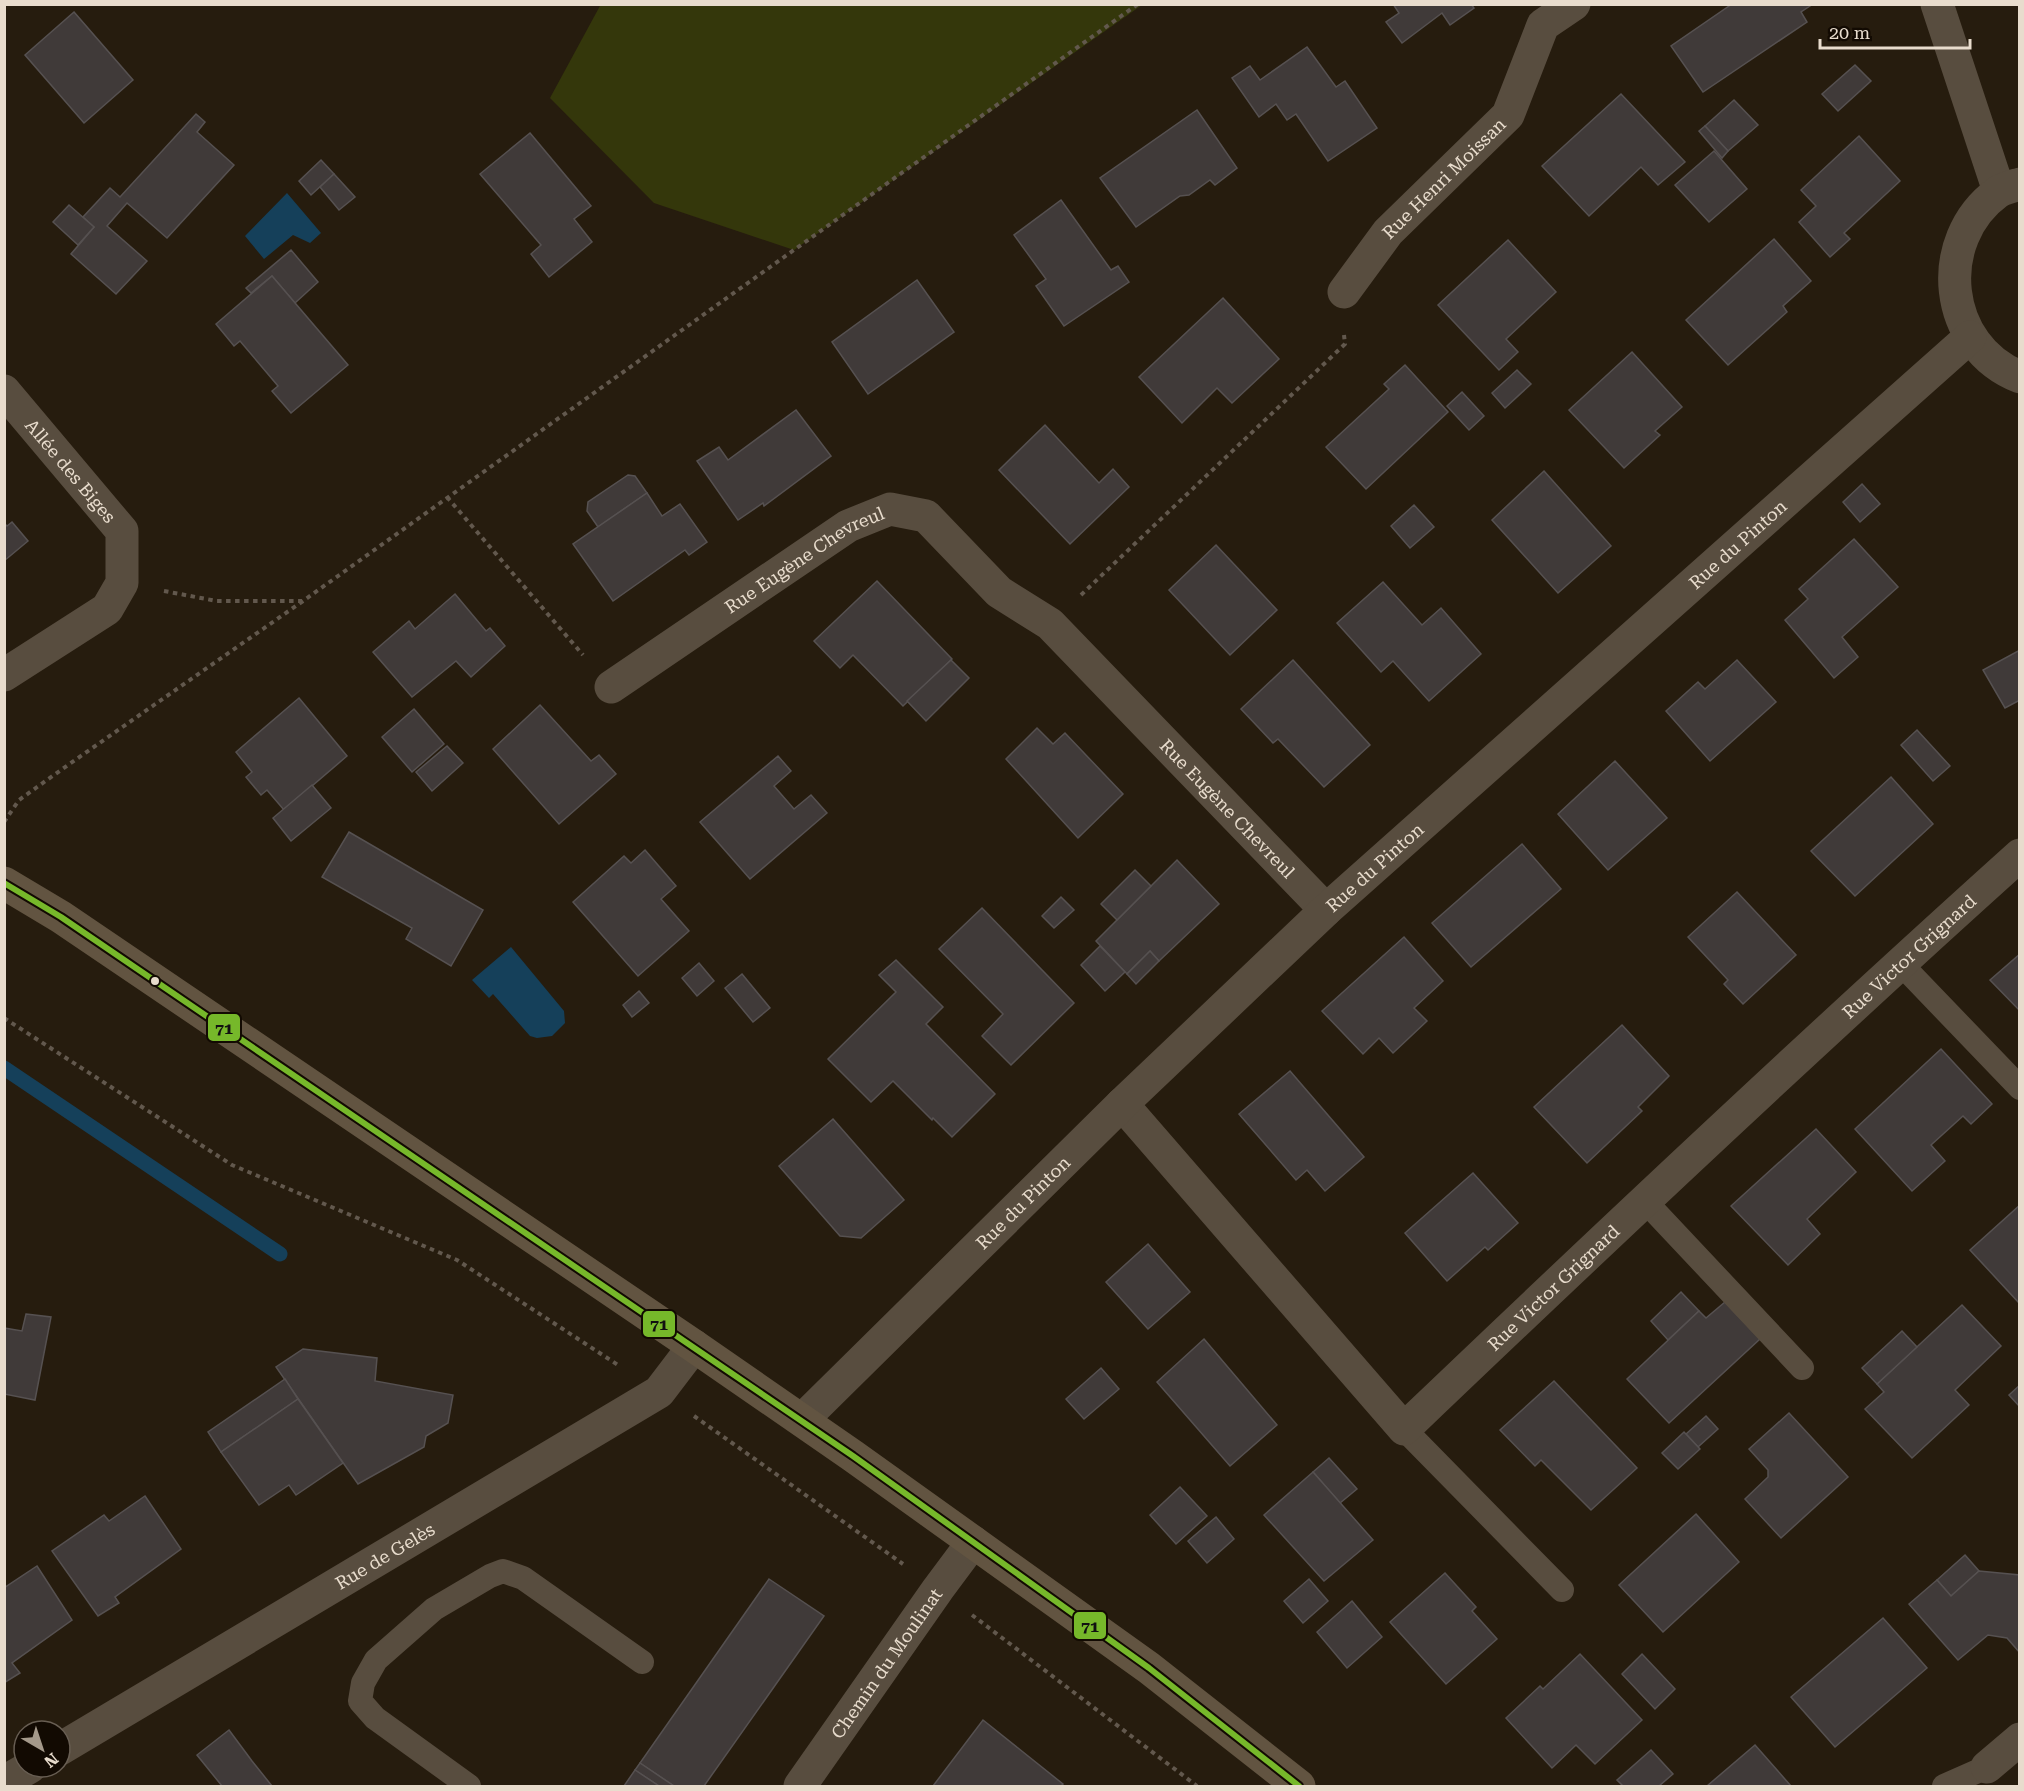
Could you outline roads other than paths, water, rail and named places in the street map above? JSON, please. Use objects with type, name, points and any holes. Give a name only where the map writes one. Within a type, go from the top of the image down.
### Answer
[{"type":"main road","points":[[4,883],[61,917],[802,1420],[1149,1668],[1299,1786]]},
{"type":"street","name":"Rue Henri Moissan","points":[[1344,292],[1388,232],[1508,115],[1543,26],[1574,4]]},
{"type":"street","points":[[1937,4],[2009,188],[1980,209],[1962,238],[1954,271],[1956,306],[1970,337],[1987,357],[2019,377]]},
{"type":"street","name":"Rue du Pinton","points":[[802,1420],[1122,1104],[1326,910],[1970,337]]},
{"type":"street","name":"Allée des Biges","points":[[4,391],[122,531],[122,583],[107,609],[4,675]]},
{"type":"street","name":"Rue Eugène Chevreul","points":[[611,687],[849,526],[890,509],[926,516],[999,592],[1050,624],[1326,910]]},
{"type":"street","name":"Rue Victor Grignard","points":[[1404,1429],[1644,1200],[2019,855]]},
{"type":"street","points":[[1122,1104],[1404,1429]]},
{"type":"street","name":"Rue de Gelès","points":[[72,1742],[659,1392],[694,1346]]},
{"type":"street","name":"Chemin du Moulinat","points":[[800,1786],[973,1542]]},
{"type":"street","points":[[1987,1767],[2019,1739]]},
{"type":"lane","points":[[1900,963],[2019,1088]]},
{"type":"lane","points":[[1644,1200],[1802,1368]]},
{"type":"lane","points":[[1404,1429],[1562,1590]]},
{"type":"lane","points":[[470,1786],[375,1718],[360,1701],[363,1683],[376,1660],[434,1609],[490,1576],[503,1571],[523,1578],[642,1662]]},
{"type":"lane","points":[[1944,1786],[1987,1767]]},
{"type":"water","points":[[287,193],[321,233],[310,243],[293,235],[264,259],[245,236]]},
{"type":"water","points":[[511,947],[564,1011],[565,1023],[552,1036],[537,1038],[530,1036],[493,994],[489,998],[472,980]]},
{"type":"waterway","points":[[4,1068],[280,1254]]}]
